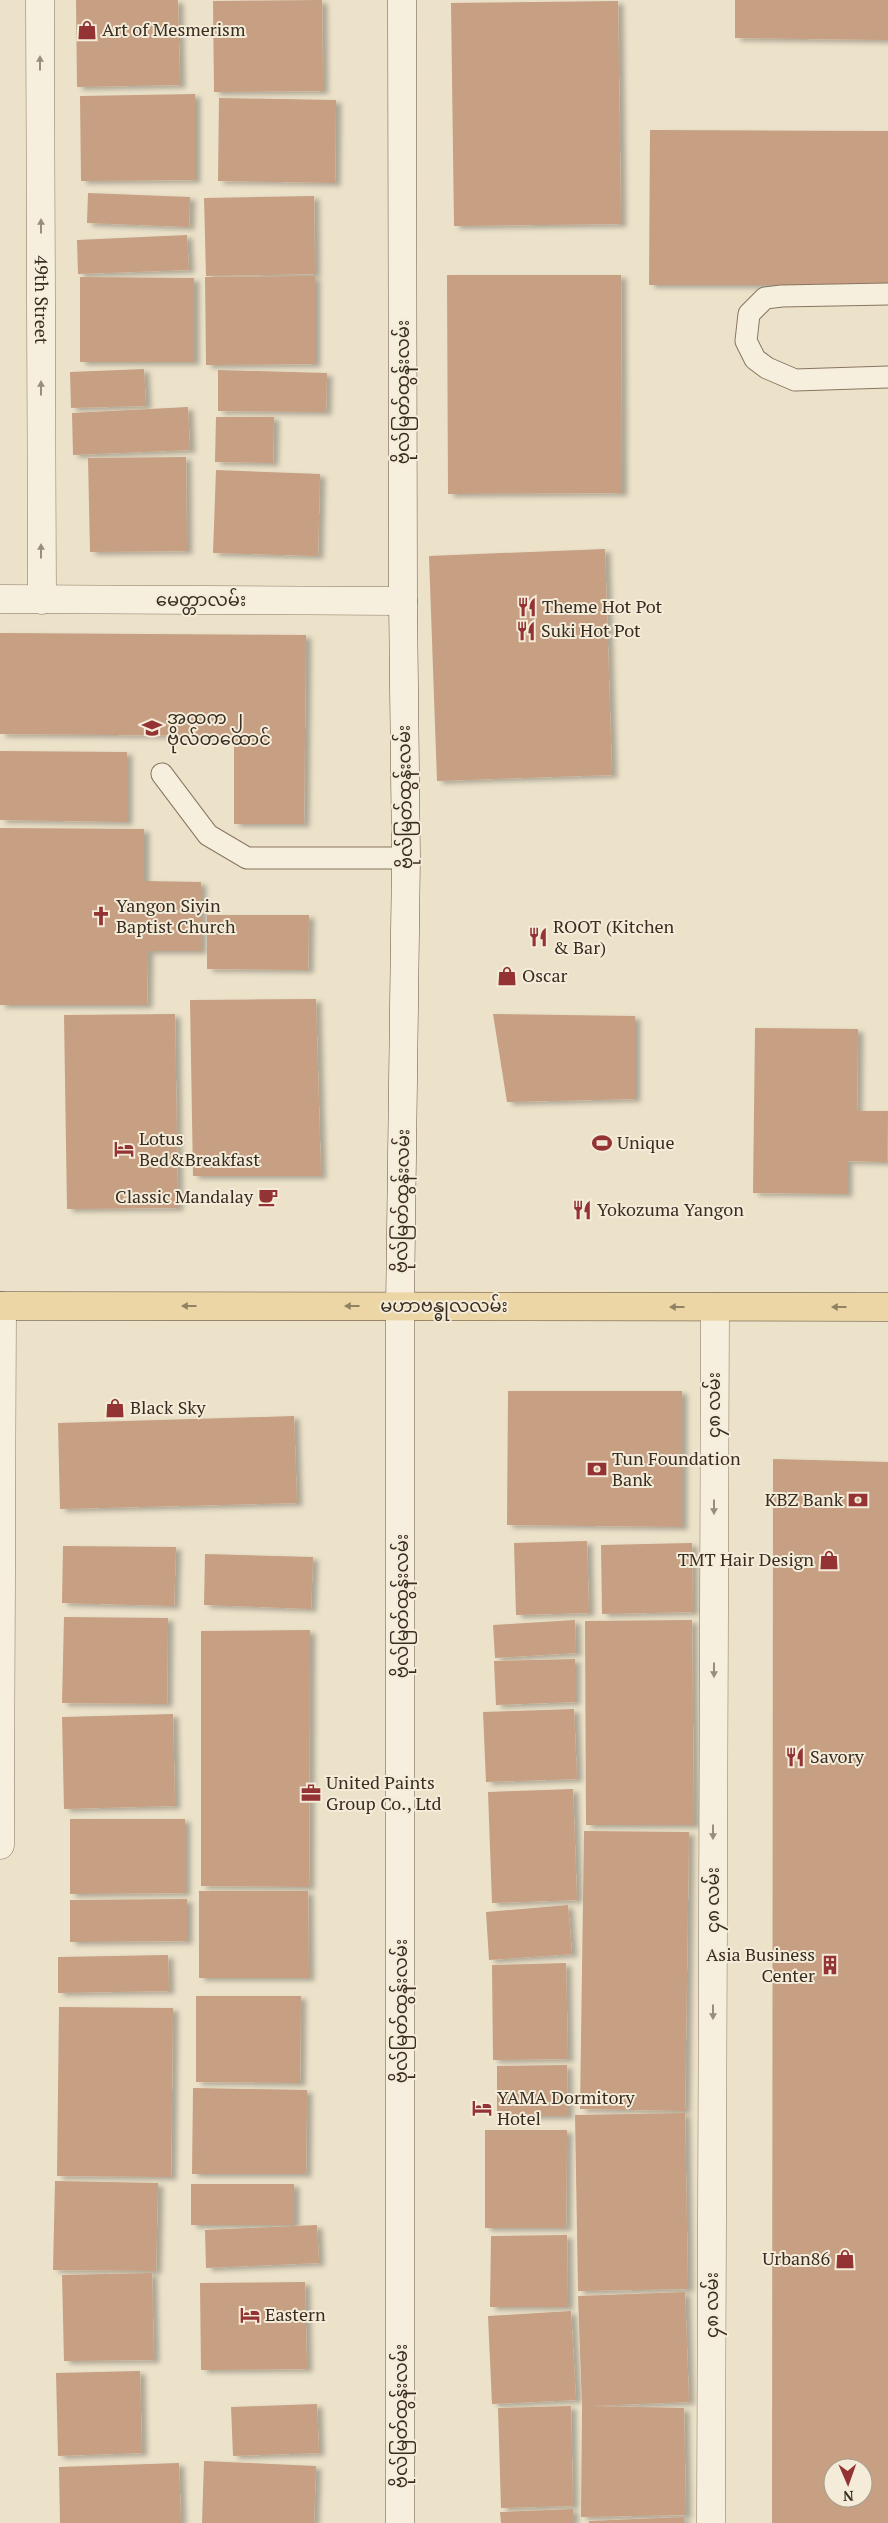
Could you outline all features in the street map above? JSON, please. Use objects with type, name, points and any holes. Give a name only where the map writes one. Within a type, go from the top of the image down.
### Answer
[{"type":"main road","name":"မဟာဗန္ဓုလလမ်း","points":[[1,1306],[888,1308]]},
{"type":"street","name":"49th Street","points":[[40,0],[42,600]]},
{"type":"street","name":"ဗိုလ်မြတ်ထွန်းလမ်း","points":[[400,2523],[400,1306],[406,858],[403,601],[402,0]]},
{"type":"street","name":"မေတ္တာလမ်း","points":[[0,599],[403,601]]},
{"type":"street","points":[[0,1845],[1,1306]]},
{"type":"street","name":"၄၈ လမ်း","points":[[711,2523],[715,1307]]},
{"type":"lane","points":[[888,294],[765,298],[749,314],[746,341],[754,358],[767,368],[795,380],[888,377]]},
{"type":"lane","points":[[162,774],[208,835],[247,858],[406,858]]},
{"type":"building","points":[[76,0],[178,0],[180,85],[77,87]]},
{"type":"building","points":[[322,0],[323,91],[214,92],[213,1]]},
{"type":"building","points":[[735,0],[888,0],[888,40],[735,38]]},
{"type":"building","points":[[618,1],[621,224],[454,226],[451,3]]},
{"type":"building","points":[[195,94],[195,180],[81,181],[80,96]]},
{"type":"building","points":[[219,98],[336,100],[335,183],[218,181]]},
{"type":"building","points":[[650,130],[888,131],[888,285],[649,285]]},
{"type":"building","points":[[88,193],[190,197],[189,227],[87,223]]},
{"type":"building","points":[[314,196],[315,274],[206,276],[204,198]]},
{"type":"building","points":[[187,235],[189,270],[78,274],[77,240]]},
{"type":"building","points":[[447,275],[621,275],[622,493],[448,494]]},
{"type":"building","points":[[315,276],[315,364],[206,365],[205,277]]},
{"type":"building","points":[[80,277],[194,278],[194,362],[80,362]]},
{"type":"building","points":[[144,369],[146,406],[71,408],[70,372]]},
{"type":"building","points":[[218,370],[327,373],[326,412],[218,411]]},
{"type":"building","points":[[188,407],[190,450],[73,455],[72,413]]},
{"type":"building","points":[[216,417],[274,417],[273,463],[215,462]]},
{"type":"building","points":[[186,457],[187,551],[90,552],[88,458]]},
{"type":"building","points":[[216,470],[320,474],[318,556],[213,553]]},
{"type":"building","points":[[605,549],[612,775],[437,781],[429,556]]},
{"type":"building","name":"အထက ၂ ဗိုလ်တထောင်","points":[[0,633],[306,635],[304,824],[234,824],[234,736],[0,734]]},
{"type":"building","points":[[0,751],[127,752],[127,822],[0,820]]},
{"type":"building","name":"Yangon Siyin Baptist Church","points":[[0,828],[144,829],[144,881],[201,882],[201,951],[148,951],[147,1005],[0,1005]]},
{"type":"building","points":[[207,915],[309,915],[308,970],[207,969]]},
{"type":"building","points":[[316,999],[321,1176],[193,1176],[190,1000]]},
{"type":"building","points":[[175,1014],[178,1208],[67,1209],[64,1015]]},
{"type":"building","points":[[493,1014],[635,1016],[635,1099],[507,1102]]},
{"type":"building","points":[[755,1028],[858,1029],[857,1111],[888,1111],[887,1162],[847,1161],[847,1194],[753,1193]]},
{"type":"building","points":[[508,1391],[682,1391],[682,1527],[507,1525]]},
{"type":"building","points":[[294,1416],[297,1503],[60,1509],[58,1423]]},
{"type":"building","name":"Asia Business Center","points":[[773,1459],[888,1462],[888,2523],[772,2523]]},
{"type":"building","points":[[587,1541],[589,1613],[516,1615],[514,1543]]},
{"type":"building","points":[[692,1543],[693,1612],[602,1614],[601,1545]]},
{"type":"building","points":[[63,1546],[176,1547],[174,1606],[62,1603]]},
{"type":"building","points":[[205,1554],[313,1557],[311,1609],[204,1605]]},
{"type":"building","points":[[64,1617],[168,1618],[167,1704],[62,1703]]},
{"type":"building","points":[[575,1620],[576,1653],[495,1658],[493,1625]]},
{"type":"building","points":[[692,1620],[694,1825],[586,1825],[585,1621]]},
{"type":"building","points":[[310,1630],[309,1887],[201,1886],[201,1631]]},
{"type":"building","points":[[575,1659],[575,1702],[496,1705],[494,1661]]},
{"type":"building","points":[[574,1709],[577,1779],[486,1782],[483,1712]]},
{"type":"building","points":[[173,1714],[175,1806],[64,1809],[62,1717]]},
{"type":"building","points":[[573,1789],[577,1900],[492,1903],[488,1792]]},
{"type":"building","points":[[70,1819],[185,1819],[185,1893],[70,1894]]},
{"type":"building","points":[[584,1831],[689,1832],[685,2111],[580,2109]]},
{"type":"building","points":[[199,1891],[308,1891],[309,1978],[199,1978]]},
{"type":"building","points":[[187,1899],[187,1941],[70,1942],[70,1900]]},
{"type":"building","points":[[568,1905],[572,1954],[489,1960],[486,1912]]},
{"type":"building","points":[[168,1955],[169,1991],[58,1993],[58,1957]]},
{"type":"building","points":[[566,1963],[568,2059],[493,2060],[492,1965]]},
{"type":"building","points":[[196,1996],[301,1996],[300,2083],[196,2082]]},
{"type":"building","points":[[59,2007],[173,2008],[171,2177],[57,2176]]},
{"type":"building","points":[[567,2065],[568,2116],[497,2116],[497,2066]]},
{"type":"building","points":[[193,2088],[307,2090],[306,2174],[192,2174]]},
{"type":"building","points":[[685,2113],[688,2289],[578,2291],[575,2115]]},
{"type":"building","points":[[485,2130],[567,2130],[566,2228],[485,2228]]},
{"type":"building","points":[[55,2181],[158,2183],[156,2271],[53,2270]]},
{"type":"building","points":[[191,2184],[294,2184],[294,2225],[191,2225]]},
{"type":"building","points":[[317,2225],[319,2263],[206,2268],[205,2230]]},
{"type":"building","points":[[567,2235],[568,2307],[490,2307],[491,2236]]},
{"type":"building","points":[[152,2273],[154,2360],[64,2361],[62,2275]]},
{"type":"building","points":[[305,2282],[307,2369],[201,2370],[200,2283]]},
{"type":"building","points":[[685,2292],[689,2402],[591,2406],[684,2408],[686,2515],[581,2517],[582,2406],[578,2296]]},
{"type":"building","points":[[571,2311],[576,2400],[492,2404],[488,2316]]},
{"type":"building","points":[[140,2371],[142,2453],[58,2456],[56,2373]]},
{"type":"building","points":[[317,2404],[319,2453],[233,2456],[231,2407]]},
{"type":"building","points":[[571,2406],[573,2506],[501,2508],[498,2408]]},
{"type":"building","points":[[204,2461],[316,2466],[314,2523],[202,2523]]},
{"type":"building","points":[[179,2463],[181,2523],[60,2523],[59,2467]]},
{"type":"building","points":[[573,2509],[573,2523],[501,2523],[500,2512]]},
{"type":"building","points":[[684,2517],[684,2523],[589,2523],[589,2521]]},
{"type":"place","name":"Art of Mesmerism","points":[[87,30]]},
{"type":"place","name":"Theme Hot Pot","points":[[527,607]]},
{"type":"place","name":"Suki Hot Pot","points":[[526,631]]},
{"type":"place","name":"အထက ၂ ဗိုလ်တထောင်","points":[[152,728]]},
{"type":"place","name":"Yangon Siyin Baptist Church","points":[[101,916]]},
{"type":"place","name":"ROOT (Kitchen & Bar)","points":[[538,937]]},
{"type":"place","name":"Oscar","points":[[507,976]]},
{"type":"place","name":"Unique","points":[[602,1143]]},
{"type":"place","name":"Lotus Bed&Breakfast","points":[[124,1149]]},
{"type":"place","name":"Classic Mandalay","points":[[268,1197]]},
{"type":"place","name":"Yokozuma Yangon","points":[[582,1210]]},
{"type":"place","name":"Black Sky","points":[[115,1408]]},
{"type":"place","name":"Tun Foundation Bank","points":[[597,1469]]},
{"type":"place","name":"KBZ Bank","points":[[858,1500]]},
{"type":"place","name":"TMT Hair Design","points":[[829,1560]]},
{"type":"place","name":"Savory","points":[[795,1757]]},
{"type":"place","name":"United Paints Group Co., Ltd","points":[[311,1793]]},
{"type":"place","name":"Asia Business Center","points":[[830,1965]]},
{"type":"place","name":"YAMA Dormitory Hotel","points":[[482,2108]]},
{"type":"place","name":"Urban86","points":[[845,2259]]},
{"type":"place","name":"Eastern","points":[[250,2315]]}]
